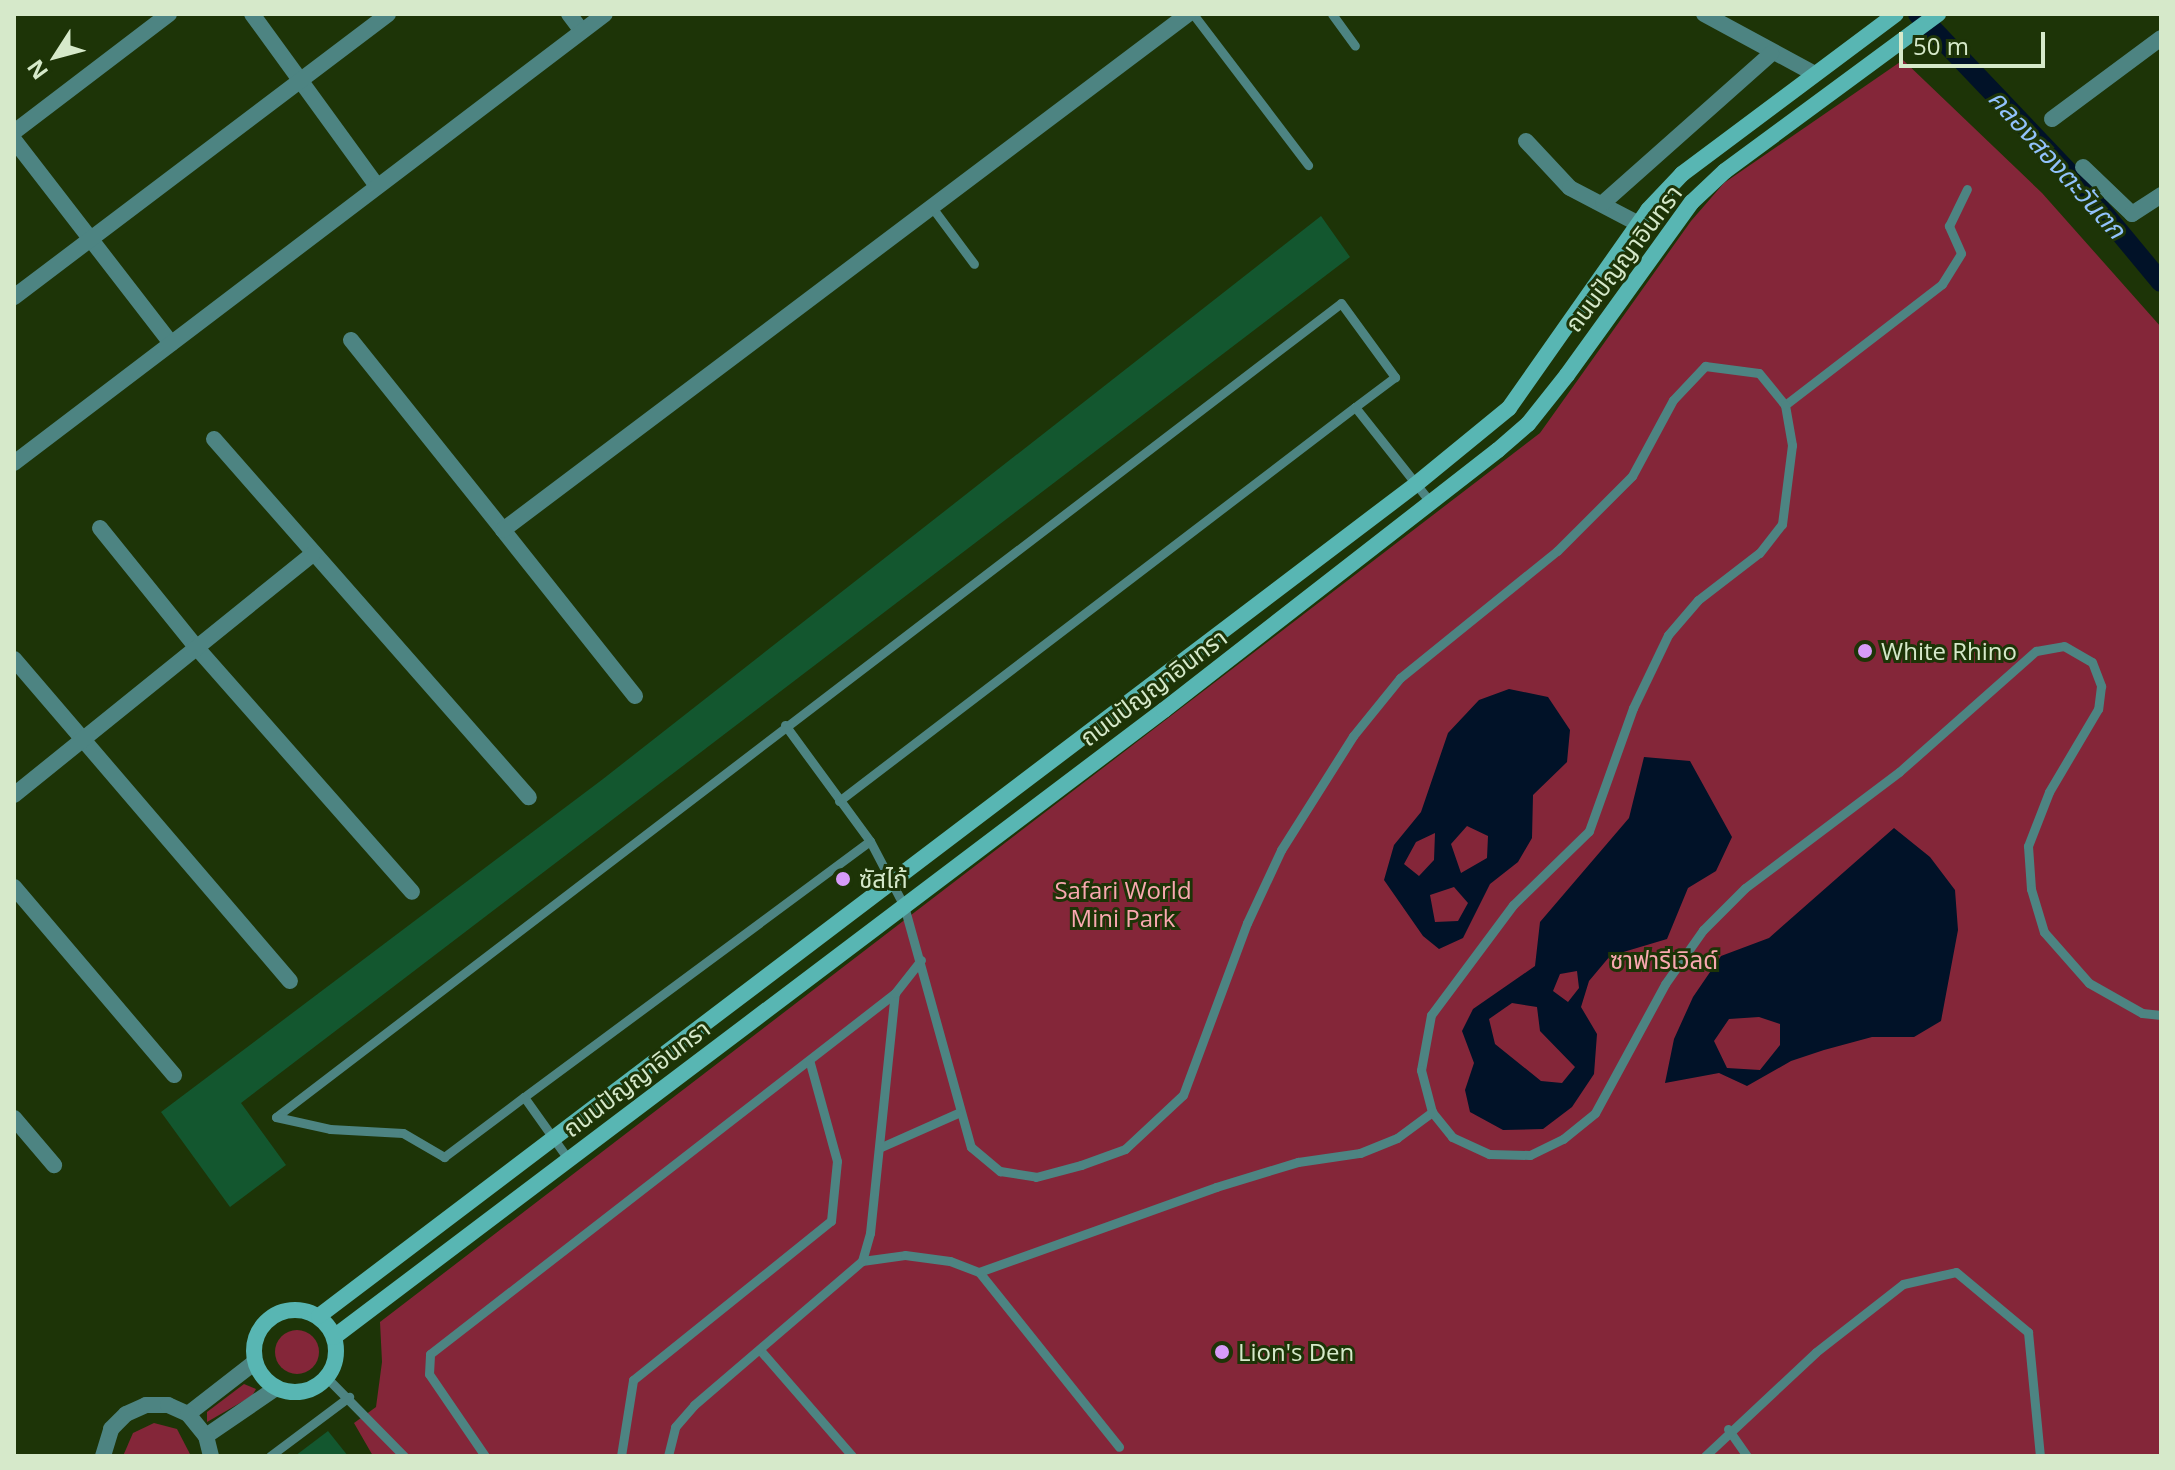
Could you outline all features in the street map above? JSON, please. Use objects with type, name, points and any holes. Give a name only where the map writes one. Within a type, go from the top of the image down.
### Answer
[{"type":"street","points":[[14,132],[169,14]]},
{"type":"street","points":[[252,14],[377,186]]},
{"type":"street","points":[[14,297],[388,14]]},
{"type":"street","points":[[569,14],[582,31]]},
{"type":"street","points":[[14,463],[605,14]]},
{"type":"street","points":[[503,530],[1191,14]]},
{"type":"street","points":[[1704,14],[1771,54],[1794,60],[1815,74]]},
{"type":"street","name":"ถนนปัญญาอินทรา","points":[[319,1316],[888,881],[1415,485],[1524,392],[1639,224],[1682,174],[1896,14]]},
{"type":"street","points":[[1905,14],[1917,30]]},
{"type":"street","name":"ถนนปัญญาอินทรา","points":[[334,1337],[904,906],[1431,503],[1528,424],[1692,202],[1725,171],[1938,14]]},
{"type":"street","points":[[2052,119],[2161,38]]},
{"type":"street","points":[[1603,203],[1771,54]]},
{"type":"street","points":[[14,140],[89,241],[171,343]]},
{"type":"street","points":[[1526,141],[1570,188],[1639,224]]},
{"type":"street","points":[[2083,167],[2132,214],[2161,195]]},
{"type":"street","points":[[351,340],[635,696]]},
{"type":"street","points":[[214,439],[529,797]]},
{"type":"street","points":[[100,528],[197,648],[412,892]]},
{"type":"street","points":[[14,795],[314,553]]},
{"type":"street","points":[[14,659],[290,981]]},
{"type":"street","points":[[14,887],[174,1075]]},
{"type":"street","points":[[14,1118],[54,1165]]},
{"type":"street","points":[[206,1436],[276,1388],[307,1392],[327,1378],[337,1354],[334,1337],[319,1316],[303,1310],[271,1317],[254,1345],[255,1362],[276,1388]]},
{"type":"street","points":[[188,1414],[255,1362]]},
{"type":"street","points":[[103,1456],[111,1429],[126,1414],[146,1405],[168,1405],[188,1414],[206,1436],[211,1456]]},
{"type":"lane","points":[[1191,14],[1308,165]]},
{"type":"lane","points":[[1332,14],[1355,46]]},
{"type":"lane","points":[[1785,405],[1949,276],[1961,253],[1949,226],[1967,189]]},
{"type":"lane","points":[[931,206],[974,264]]},
{"type":"lane","points":[[839,801],[1395,377],[1341,303],[276,1117],[330,1129],[403,1133],[444,1157],[870,841]]},
{"type":"lane","points":[[785,725],[870,841],[888,881],[904,906],[921,960],[958,1113],[971,1147],[1000,1171],[1036,1177],[1125,1149],[1159,1121],[1183,1095],[1247,923],[1281,850],[1353,736],[1400,678],[1557,551],[1632,476],[1673,400],[1705,366],[1759,373],[1785,405],[1792,445],[1782,524],[1759,553],[1698,600],[1668,635],[1633,708],[1589,831],[1513,905],[1431,1015],[1421,1070],[1432,1112],[1452,1137],[1489,1154],[1530,1155],[1563,1139],[1595,1113],[1665,984],[1703,930],[1735,898],[1899,772],[2036,651],[2064,646],[2092,662],[2101,686],[2098,709],[2049,792],[2028,846],[2031,889],[2044,932],[2089,983],[2142,1013],[2161,1015]]},
{"type":"lane","points":[[1355,407],[1431,503]]},
{"type":"lane","points":[[485,1456],[429,1374],[430,1354],[810,1063],[895,993],[921,960]]},
{"type":"lane","points":[[862,1261],[879,1148],[895,993]]},
{"type":"lane","points":[[621,1456],[633,1380],[831,1221],[837,1161],[810,1063]]},
{"type":"lane","points":[[524,1097],[568,1159]]},
{"type":"lane","points":[[979,1272],[1216,1187],[1298,1162],[1360,1153],[1397,1138],[1432,1112]]},
{"type":"lane","points":[[879,1148],[958,1113]]},
{"type":"lane","points":[[668,1456],[675,1427],[694,1405],[862,1261],[905,1255],[950,1261],[979,1272],[1119,1447]]},
{"type":"lane","points":[[1705,1456],[1728,1429],[1903,1284],[1956,1272],[2028,1332],[2040,1456]]},
{"type":"lane","points":[[760,1350],[852,1456]]},
{"type":"lane","points":[[327,1378],[404,1456]]},
{"type":"lane","points":[[270,1456],[349,1397]]},
{"type":"lane","points":[[1728,1429],[1747,1456]]},
{"type":"green space","name":"ซาฟารีเวิลด์","points":[[1903,60],[2042,193],[2161,327],[2161,1456],[373,1456],[354,1423],[376,1407],[382,1362],[380,1322],[1540,433],[1691,221],[1724,183]]},
{"type":"green space","points":[[297,1330],[313,1336],[319,1352],[313,1368],[297,1374],[281,1368],[275,1352],[281,1336]]},
{"type":"green space","points":[[244,1384],[256,1389],[252,1396],[207,1422],[207,1412]]},
{"type":"green space","points":[[154,1423],[177,1429],[191,1456],[123,1456],[133,1433]]},
{"type":"water","points":[[1509,689],[1548,697],[1570,730],[1567,762],[1533,795],[1532,838],[1518,862],[1490,884],[1463,938],[1439,949],[1423,936],[1384,880],[1394,845],[1421,812],[1448,733],[1479,700]],"holes":[[[1467,826],[1488,836],[1487,858],[1461,873],[1451,844]],[[1435,833],[1434,860],[1419,876],[1404,864],[1416,842]],[[1454,887],[1468,903],[1458,921],[1435,922],[1430,895]]]},
{"type":"water","points":[[1644,757],[1690,761],[1732,837],[1716,871],[1688,888],[1667,939],[1610,956],[1589,981],[1581,1007],[1597,1034],[1594,1074],[1572,1107],[1543,1129],[1503,1130],[1470,1112],[1465,1090],[1474,1063],[1462,1031],[1473,1009],[1535,966],[1540,922],[1629,818]],"holes":[[[1577,971],[1579,988],[1568,1002],[1553,991],[1560,974]],[[1512,1003],[1537,1007],[1540,1031],[1575,1067],[1562,1083],[1541,1081],[1495,1044],[1489,1019]]]},
{"type":"water","points":[[1894,828],[1930,857],[1955,890],[1958,930],[1941,1021],[1914,1037],[1872,1037],[1791,1061],[1747,1086],[1719,1073],[1665,1083],[1674,1039],[1693,997],[1721,956],[1769,938]],"holes":[[[1759,1017],[1780,1024],[1780,1045],[1760,1070],[1727,1068],[1714,1041],[1729,1019]]]},
{"type":"building","points":[[1321,216],[1350,257],[241,1103],[286,1165],[230,1207],[161,1112],[603,779]]},
{"type":"building","points":[[328,1431],[348,1456],[295,1456]]},
{"type":"waterway","name":"คลองสองตะวันตก","points":[[1918,14],[2077,181],[2161,282]]},
{"type":"place","name":"White Rhino","points":[[1865,651]]},
{"type":"place","name":"ซัสไก้","points":[[843,879]]},
{"type":"place","name":"Lion's Den","points":[[1222,1352]]},
{"type":"park label","name":"Safari World Mini Park","points":[[1123,904]]}]
